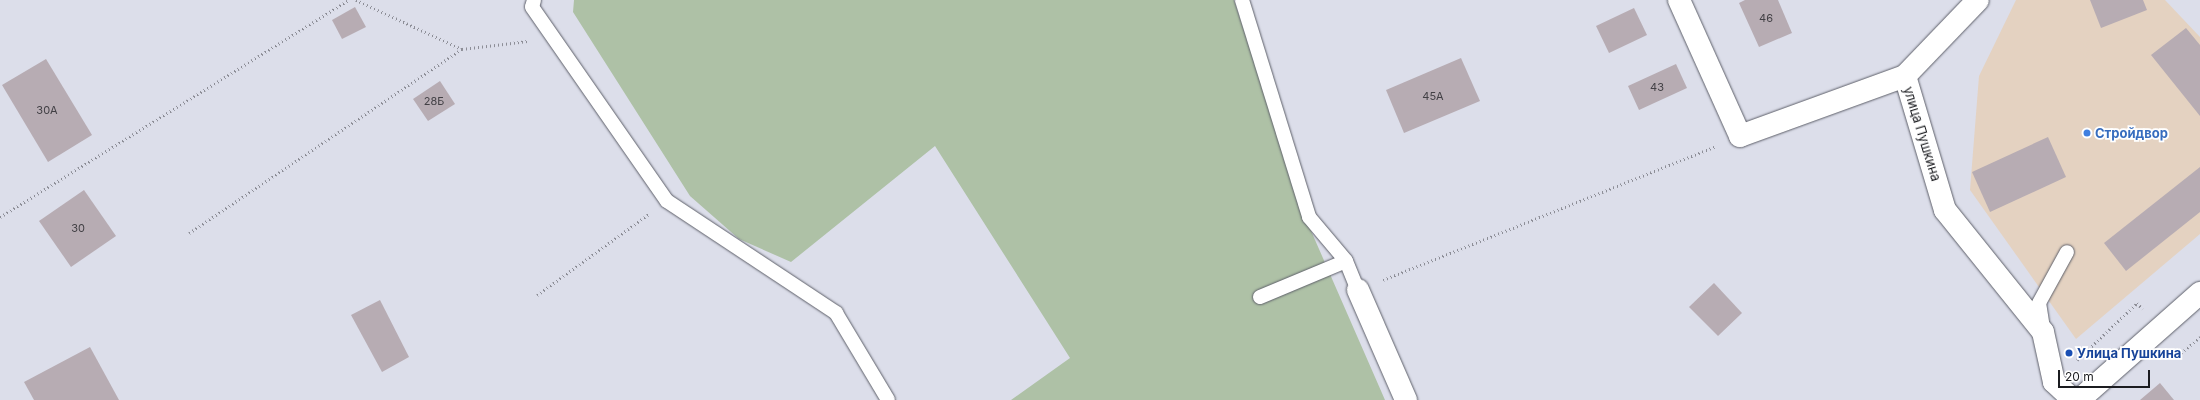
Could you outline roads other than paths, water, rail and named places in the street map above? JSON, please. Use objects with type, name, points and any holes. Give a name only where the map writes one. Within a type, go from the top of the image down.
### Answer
[{"type":"street","name":"улица Пушкина","points":[[1679,0],[1740,136],[1905,76],[1945,210],[2043,332],[2054,382],[2073,400]]},
{"type":"street","points":[[1905,76],[1978,0]]},
{"type":"street","points":[[1358,290],[1406,400]]},
{"type":"street","points":[[2079,400],[2200,294]]},
{"type":"lane","points":[[534,0],[532,8],[555,38],[667,201],[836,313],[888,400]]},
{"type":"lane","points":[[1242,0],[1309,217],[1346,261],[1358,290]]},
{"type":"lane","points":[[2043,332],[2038,303],[2067,252]]},
{"type":"lane","points":[[1260,297],[1346,261]]},
{"type":"place","name":"Стройдвор","points":[[2087,133]]},
{"type":"place","name":"Улица Пушкина","points":[[2069,353]]}]
